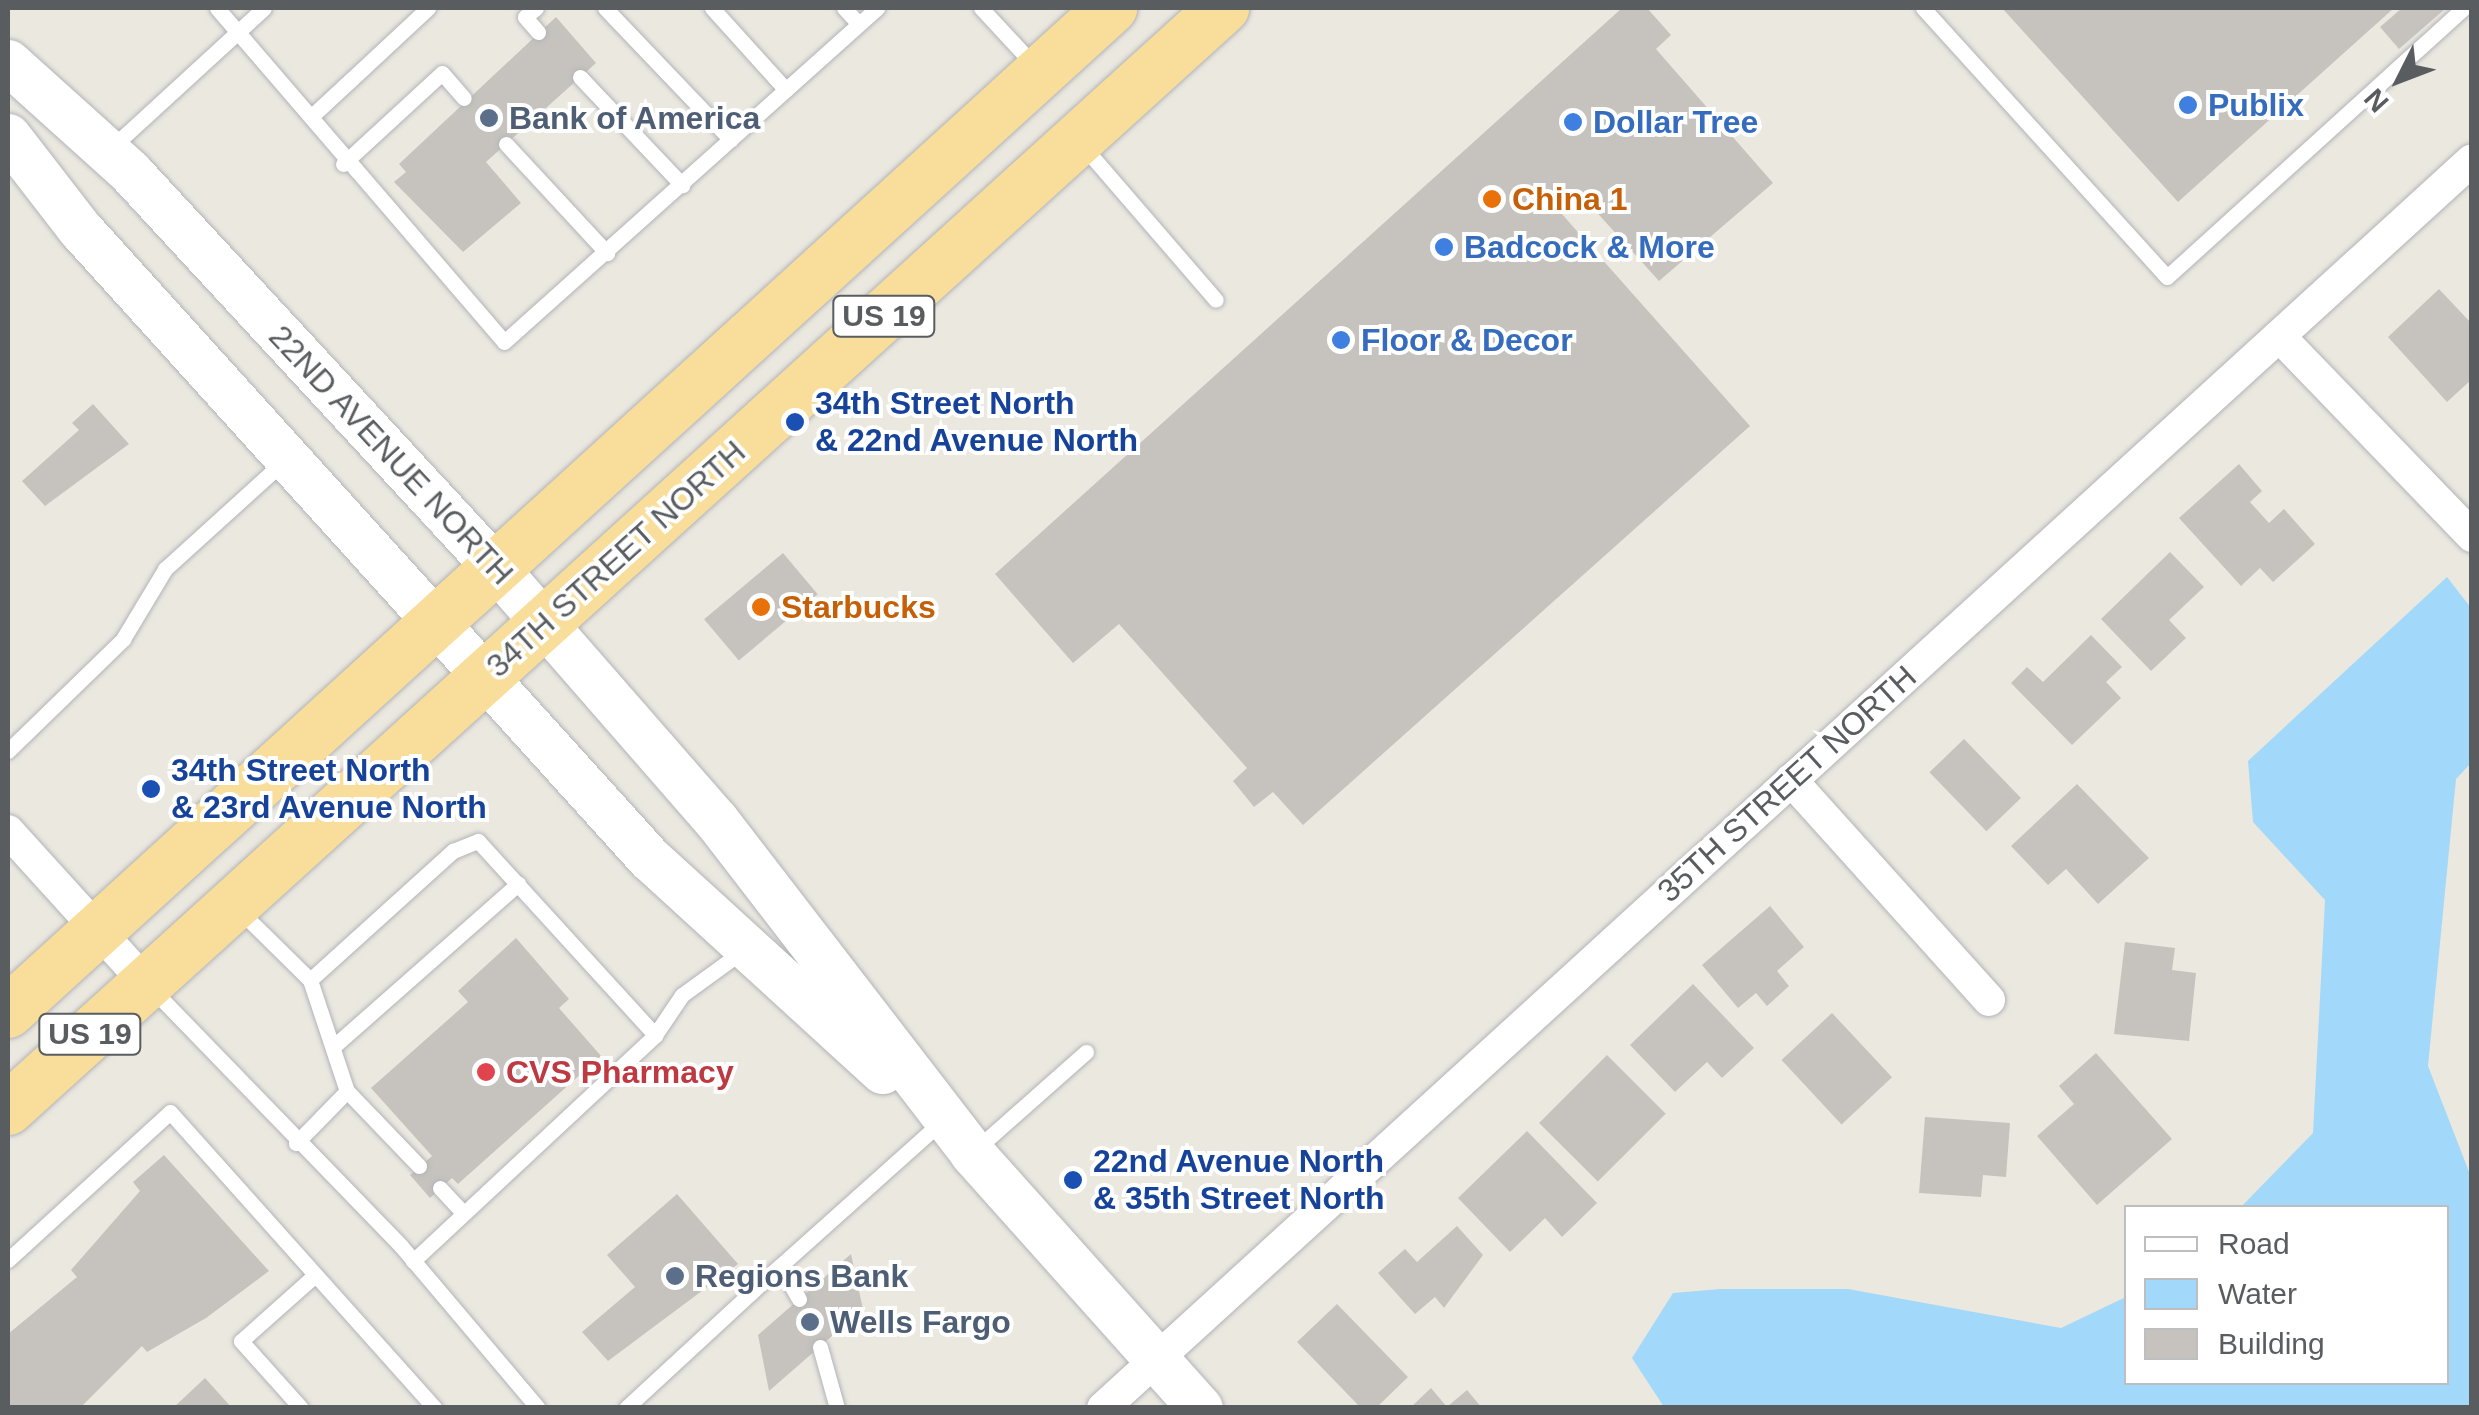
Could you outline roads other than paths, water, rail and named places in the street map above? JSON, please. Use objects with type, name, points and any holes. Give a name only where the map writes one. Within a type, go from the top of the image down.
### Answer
[{"type":"highway","name":"US 19","points":[[8,1012],[1111,8]]},
{"type":"highway","name":"34TH STREET NORTH","points":[[8,1109],[1222,8]]},
{"type":"highway","points":[[1040,72],[1078,139]]},
{"type":"main road","name":"22ND AVENUE NORTH","points":[[8,62],[107,151],[495,568],[716,820],[956,1138],[1200,1408]]},
{"type":"main road","name":"22ND AVENUE NORTH","points":[[8,136],[288,458],[649,858],[956,1138]]},
{"type":"street","name":"35TH STREET NORTH","points":[[1103,1408],[2472,160]]},
{"type":"street","points":[[2280,337],[2472,536]]},
{"type":"street","points":[[1791,780],[1989,1000]]},
{"type":"street","points":[[8,831],[146,983]]},
{"type":"lane","points":[[217,8],[314,114],[343,164],[504,342],[877,8]]},
{"type":"lane","points":[[107,151],[264,8]]},
{"type":"lane","points":[[314,114],[428,8]]},
{"type":"lane","points":[[536,8],[525,18],[538,32]]},
{"type":"lane","points":[[605,8],[731,140]]},
{"type":"lane","points":[[712,8],[786,90]]},
{"type":"lane","points":[[844,8],[859,24]]},
{"type":"lane","points":[[981,8],[1040,72]]},
{"type":"lane","points":[[1923,8],[2167,277],[2464,8]]},
{"type":"lane","points":[[343,164],[442,73],[464,98]]},
{"type":"lane","points":[[580,78],[682,184]]},
{"type":"lane","points":[[1078,139],[1216,300]]},
{"type":"lane","points":[[506,144],[607,253]]},
{"type":"lane","points":[[8,751],[123,639],[165,569],[288,458]]},
{"type":"lane","points":[[310,980],[452,851],[478,841],[655,1034]]},
{"type":"lane","points":[[333,1048],[518,884]]},
{"type":"lane","points":[[233,904],[310,980],[347,1091],[419,1166]]},
{"type":"lane","points":[[413,1260],[655,1034],[682,995],[746,948]]},
{"type":"lane","points":[[146,983],[296,1143],[413,1260],[538,1408]]},
{"type":"lane","points":[[626,1408],[780,1266],[956,1138],[1086,1052]]},
{"type":"lane","points":[[296,1143],[347,1091]]},
{"type":"lane","points":[[8,1260],[170,1112],[435,1408]]},
{"type":"lane","points":[[440,1188],[463,1213]]},
{"type":"lane","points":[[780,1266],[799,1300]]},
{"type":"lane","points":[[301,1408],[241,1341],[315,1274]]},
{"type":"lane","points":[[820,1347],[837,1408]]},
{"type":"water","points":[[2447,577],[2471,608],[2472,762],[2456,779],[2428,1066],[2471,1177],[2471,1407],[1664,1407],[1632,1358],[1673,1293],[1721,1289],[1848,1289],[2061,1328],[2124,1298],[2124,1385],[2449,1385],[2449,1205],[2243,1205],[2313,1133],[2325,900],[2253,822],[2248,761]]},
{"type":"place","name":"Publix","points":[[2188,105]]},
{"type":"place","name":"Bank of America","points":[[489,118]]},
{"type":"place","name":"Dollar Tree","points":[[1573,122]]},
{"type":"place","name":"China 1","points":[[1492,199]]},
{"type":"place","name":"Badcock & More","points":[[1444,247]]},
{"type":"place","name":"Floor & Decor","points":[[1341,340]]},
{"type":"place","name":"34th Street North & 22nd Avenue North","points":[[795,422]]},
{"type":"place","name":"Starbucks","points":[[761,607]]},
{"type":"place","name":"34th Street North & 23rd Avenue North","points":[[151,789]]},
{"type":"place","name":"CVS Pharmacy","points":[[486,1072]]},
{"type":"place","name":"22nd Avenue North & 35th Street North","points":[[1073,1180]]},
{"type":"place","name":"Regions Bank","points":[[675,1276]]},
{"type":"place","name":"Wells Fargo","points":[[810,1322]]}]
